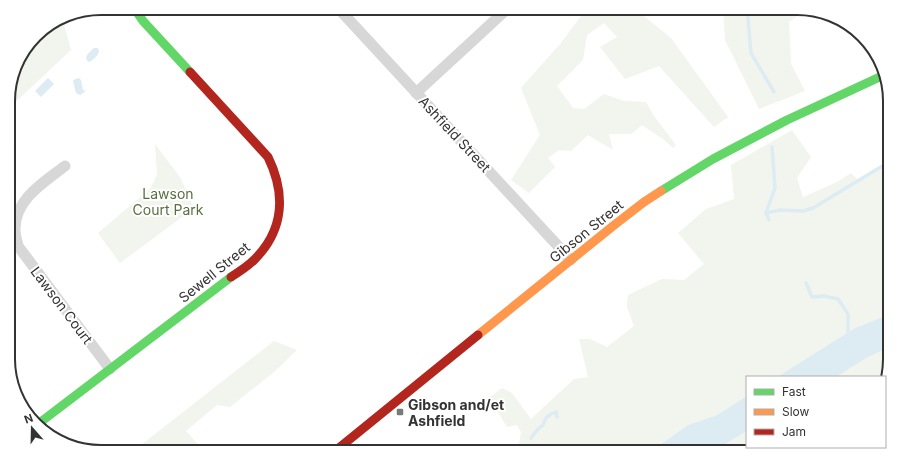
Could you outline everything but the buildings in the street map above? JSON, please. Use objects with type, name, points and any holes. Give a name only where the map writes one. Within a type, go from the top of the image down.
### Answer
[{"type":"main road","name":"Sewell Street","points":[[52,413],[253,261],[265,247],[274,232],[279,214],[280,195],[276,175],[268,157],[138,15]]},
{"type":"main road","name":"Gibson Street","points":[[343,445],[644,202],[713,159],[743,143],[787,120],[879,77]]},
{"type":"street","name":"Ashfield Street","points":[[344,15],[572,260]]},
{"type":"street","points":[[416,93],[500,15]]},
{"type":"street","name":"Lawson Court","points":[[15,224],[16,217],[32,192],[65,166]]},
{"type":"street","name":"Lawson Court","points":[[15,236],[18,246],[110,369]]},
{"type":"green space","points":[[582,15],[643,15],[671,38],[728,117],[714,127],[659,66],[625,79],[600,47],[617,37],[604,23],[587,35],[583,60],[557,86],[573,108],[584,109],[604,94],[624,101],[646,102],[654,116],[676,145],[673,148],[663,139],[642,125],[631,134],[609,134],[613,150],[588,135],[571,151],[559,150],[548,158],[555,167],[529,193],[511,180],[540,135],[521,88],[561,43]]},
{"type":"green space","points":[[723,15],[799,15],[789,22],[791,64],[805,91],[759,109],[725,40]]},
{"type":"green space","points":[[64,24],[71,50],[15,102],[18,79],[24,63],[29,53],[44,36]]},
{"type":"green space","points":[[792,130],[811,157],[797,178],[803,197],[837,182],[851,173],[858,180],[883,165],[883,317],[855,328],[779,376],[746,376],[746,397],[717,415],[688,425],[660,445],[515,445],[519,444],[521,432],[517,425],[507,427],[489,398],[502,388],[512,393],[531,419],[574,379],[588,377],[579,339],[590,339],[607,347],[634,326],[627,307],[628,295],[662,279],[684,280],[704,264],[678,233],[706,209],[734,199],[731,165]]},
{"type":"green space","name":"Lawson Court Park","points":[[155,144],[180,177],[194,208],[120,263],[98,233],[150,189],[157,175]]},
{"type":"green space","points":[[274,341],[297,350],[274,372],[230,407],[217,405],[186,431],[199,445],[141,445]]},
{"type":"green space","points":[[883,350],[881,376],[838,376],[868,357]]},
{"type":"green space","points":[[746,432],[746,445],[724,445]]},
{"type":"shaded area","points":[[94,48],[98,48],[99,51],[95,58],[89,62],[86,56]]},
{"type":"shaded area","points":[[48,78],[54,84],[41,97],[35,91]]},
{"type":"shaded area","points":[[79,78],[81,80],[83,90],[86,91],[80,95],[76,93],[73,81]]},
{"type":"shaded area","points":[[883,317],[883,350],[868,357],[838,376],[779,376],[855,328]]},
{"type":"shaded area","points":[[746,397],[746,432],[724,445],[660,445],[688,425],[717,415]]},
{"type":"waterway","points":[[748,15],[751,53],[774,92]]},
{"type":"waterway","points":[[769,220],[766,213],[775,188],[772,147]]},
{"type":"waterway","points":[[766,213],[780,210],[803,211],[813,208],[883,166]]},
{"type":"waterway","points":[[806,283],[812,297],[824,296],[838,299],[848,314],[848,333]]},
{"type":"waterway","points":[[531,438],[543,425],[546,418],[556,412],[557,417]]},
{"type":"traffic: fast","points":[[139,15],[190,72]]},
{"type":"traffic: fast","points":[[661,191],[713,159],[787,120],[879,77]]},
{"type":"traffic: fast","points":[[52,413],[231,277]]},
{"type":"traffic: slow","points":[[478,335],[613,226],[661,191]]},
{"type":"traffic: jam","points":[[190,72],[268,157],[278,184],[279,211],[271,236],[264,248],[254,260],[231,277]]},
{"type":"traffic: jam","points":[[343,445],[478,335]]},
{"type":"place","name":"Gibson and/et Ashfield","points":[[400,412]]}]
